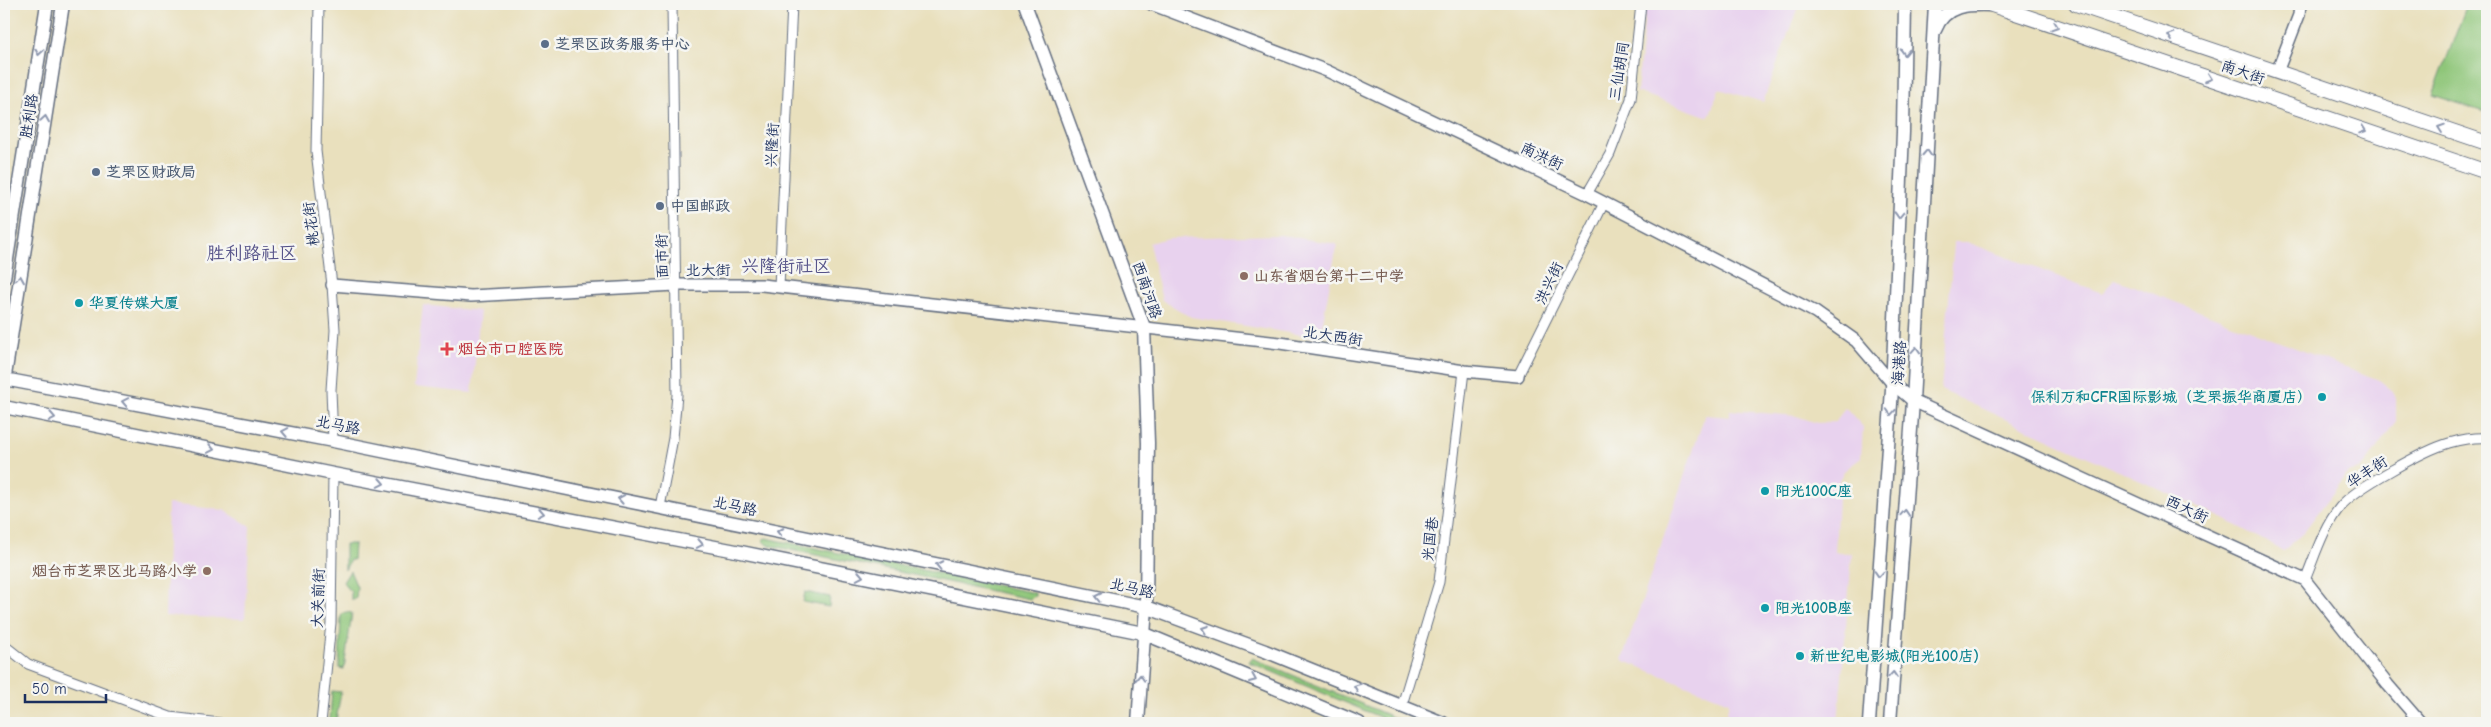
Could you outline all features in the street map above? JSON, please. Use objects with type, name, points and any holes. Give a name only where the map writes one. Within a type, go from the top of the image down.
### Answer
[{"type":"main road","name":"胜利路","points":[[4,278],[47,4]]},
{"type":"main road","name":"胜利路","points":[[4,380],[63,4]]},
{"type":"main road","name":"西南河路","points":[[1025,4],[1144,327],[1148,443],[1146,607],[1138,723]]},
{"type":"main road","name":"海港路","points":[[1869,723],[1892,383],[1903,122],[1905,4]]},
{"type":"main road","name":"海港路","points":[[1890,723],[1913,400],[1935,4]]},
{"type":"main road","points":[[1933,35],[1941,17],[1948,11],[1963,5],[1991,4]]},
{"type":"main road","name":"南大街","points":[[1991,4],[2487,172]]},
{"type":"main road","name":"南大街","points":[[2076,4],[2487,143]]},
{"type":"main road","name":"北马路","points":[[4,380],[333,441],[1146,607],[1402,705],[1443,723]]},
{"type":"main road","points":[[4,408],[333,474],[731,550],[1143,634],[1359,723]]},
{"type":"street","name":"桃花街","points":[[319,4],[316,151],[332,285],[334,330],[331,390],[333,441]]},
{"type":"street","name":"面市街","points":[[660,507],[673,438],[677,395],[672,4]]},
{"type":"street","name":"兴隆街","points":[[779,287],[792,4]]},
{"type":"street","name":"南洪街","points":[[1151,4],[1321,68],[1587,194],[1815,312],[1856,341],[1892,383]]},
{"type":"street","name":"三仙胡同","points":[[1587,194],[1610,154],[1631,99],[1641,4]]},
{"type":"street","points":[[2277,72],[2299,15],[2300,4]]},
{"type":"street","name":"洪兴街","points":[[1518,376],[1604,203]]},
{"type":"street","name":"北大街","points":[[332,285],[471,296],[676,285],[779,287],[1144,327]]},
{"type":"street","name":"北大西街","points":[[1144,327],[1280,343],[1464,372],[1518,376]]},
{"type":"street","name":"光国巷","points":[[1402,705],[1439,582],[1464,372]]},
{"type":"street","name":"西大街","points":[[1892,383],[1913,400],[2305,580],[2388,685],[2422,723]]},
{"type":"street","name":"华丰街","points":[[2305,580],[2322,538],[2340,506],[2372,482],[2423,454],[2449,443],[2487,438]]},
{"type":"street","name":"大关前街","points":[[322,723],[332,623],[333,474]]},
{"type":"street","points":[[4,645],[28,664],[170,717],[220,723]]},
{"type":"shaded area","points":[[1646,4],[1799,4],[1763,102],[1719,89],[1709,117],[1637,92]]},
{"type":"shaded area","name":"山东省烟台第十二中学","points":[[1280,235],[1337,244],[1320,338],[1191,317],[1162,300],[1149,243],[1169,238]]},
{"type":"shaded area","points":[[1954,242],[1967,242],[2102,293],[2115,279],[2379,380],[2393,391],[2396,399],[2396,421],[2363,467],[2348,473],[2302,534],[2283,551],[2224,519],[1941,390]]},
{"type":"shaded area","name":"烟台市口腔医院","points":[[423,305],[480,311],[472,393],[414,387]]},
{"type":"shaded area","points":[[1845,407],[1863,427],[1861,458],[1844,471],[1839,480],[1835,552],[1852,554],[1838,723],[1725,723],[1729,702],[1622,660],[1705,415],[1730,417],[1730,410],[1796,416],[1817,423],[1836,422]]},
{"type":"shaded area","name":"烟台市芝罘区北马路小学","points":[[168,504],[224,510],[250,526],[245,619],[165,616]]},
{"type":"green space","points":[[2467,4],[2487,4],[2487,113],[2433,95]]},
{"type":"green space","points":[[766,538],[1035,593],[1035,596],[1030,599],[767,545],[762,540]]},
{"type":"green space","points":[[345,544],[354,544],[353,560],[350,560],[345,570]]},
{"type":"green space","points":[[350,571],[357,587],[356,599],[351,599],[351,592],[343,582]]},
{"type":"green space","points":[[805,592],[830,597],[829,607],[803,602]]},
{"type":"green space","points":[[345,612],[352,613],[344,669],[339,668],[341,616]]},
{"type":"green space","points":[[1252,658],[1407,723],[1394,723],[1249,662]]},
{"type":"green space","points":[[332,691],[341,692],[336,721],[330,719]]},
{"type":"place","name":"芝罘区政务服务中心","points":[[545,44]]},
{"type":"place","name":"芝罘区财政局","points":[[96,172]]},
{"type":"place","name":"中国邮政","points":[[660,206]]},
{"type":"place","name":"山东省烟台第十二中学","points":[[1244,276]]},
{"type":"place","name":"华夏传媒大厦","points":[[79,303]]},
{"type":"place","name":"烟台市口腔医院","points":[[447,349]]},
{"type":"place","name":"保利万和CFR国际影城（芝罘振华商厦店）","points":[[2322,397]]},
{"type":"place","name":"阳光100C座","points":[[1765,491]]},
{"type":"place","name":"烟台市芝罘区北马路小学","points":[[207,571]]},
{"type":"place","name":"阳光100B座","points":[[1765,608]]},
{"type":"place","name":"新世纪电影城(阳光100店)","points":[[1800,656]]},
{"type":"district","name":"胜利路社区","points":[[252,253]]},
{"type":"district","name":"兴隆街社区","points":[[786,266]]}]
